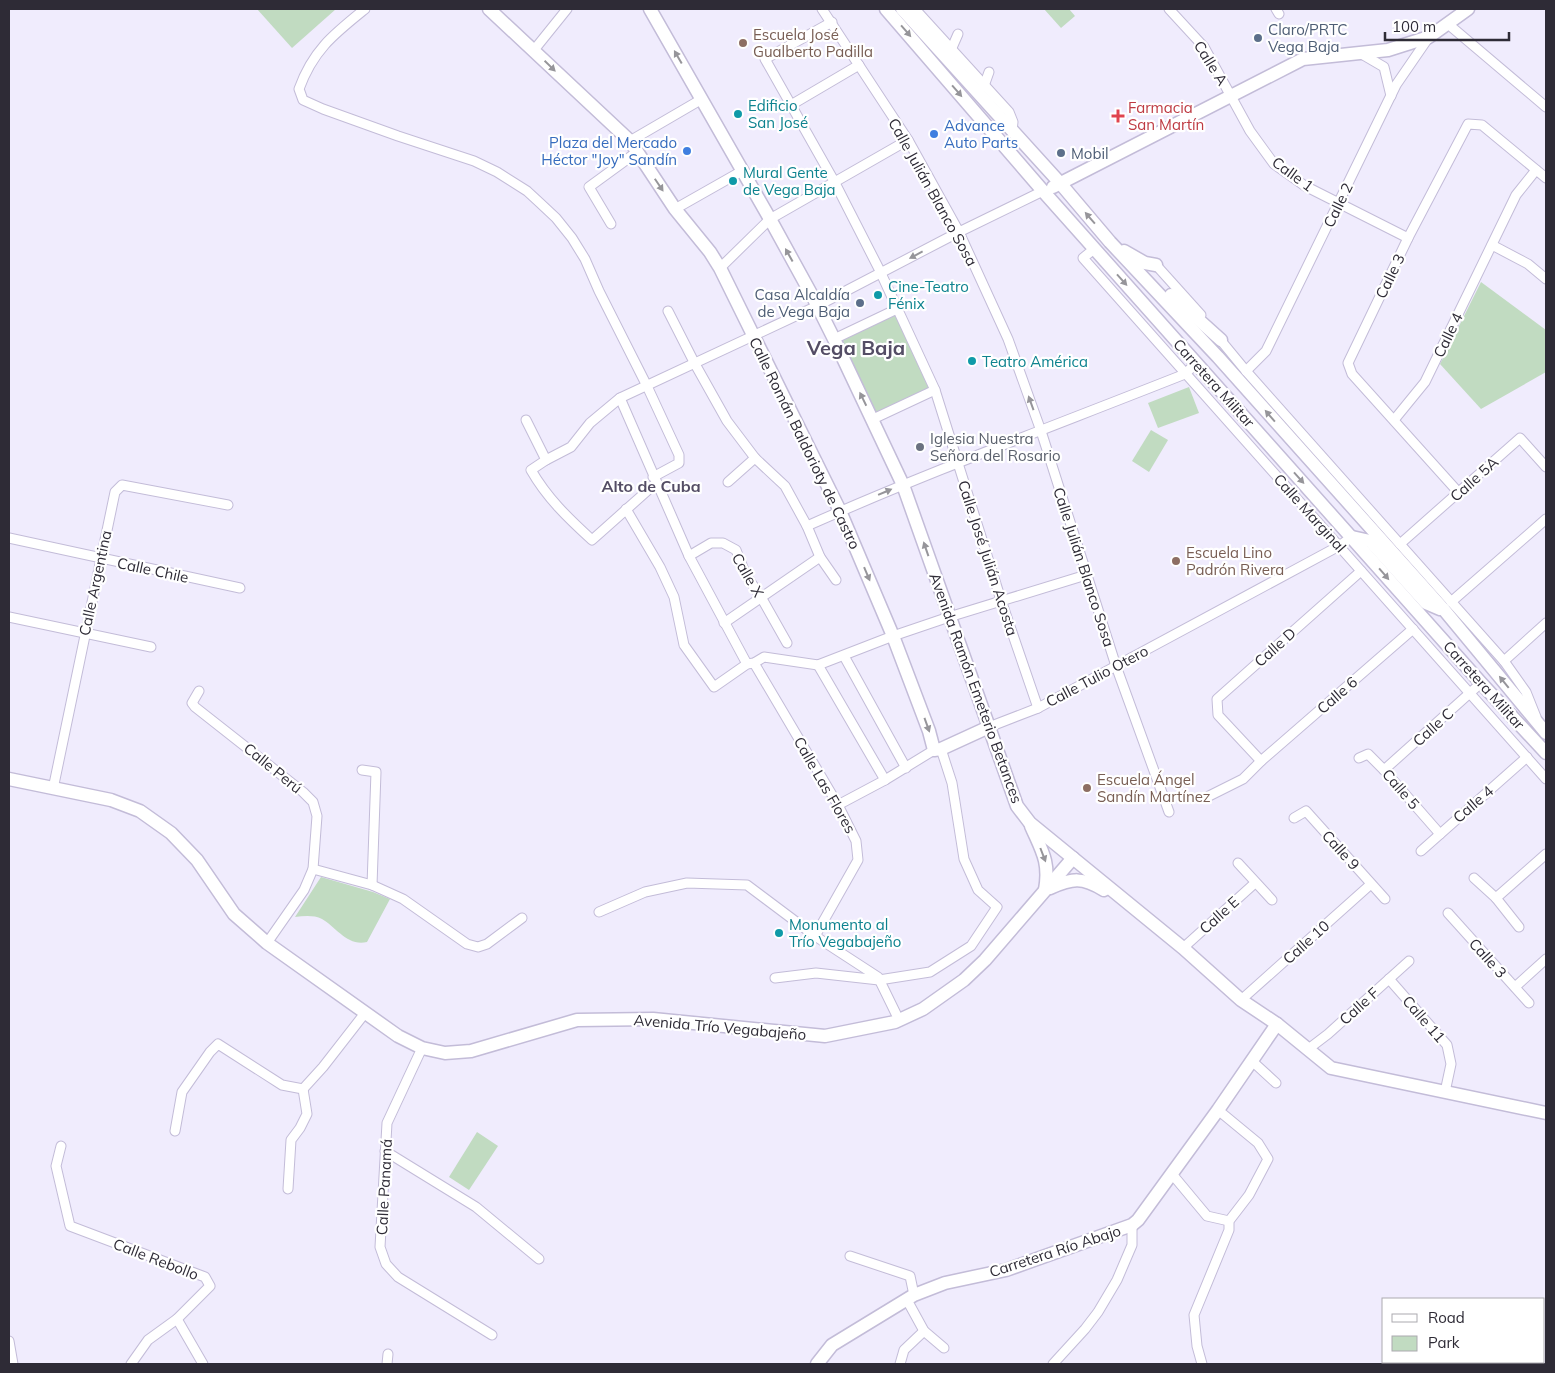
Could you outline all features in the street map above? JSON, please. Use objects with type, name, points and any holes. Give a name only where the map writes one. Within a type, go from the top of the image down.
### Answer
[{"type":"street","points":[[365,9],[322,46],[305,74],[299,89],[303,100],[398,136],[474,161],[497,172],[527,191],[556,218],[572,238],[585,259],[647,386],[679,456],[679,463],[655,480],[592,540],[549,498],[531,470],[571,447],[590,423],[620,398],[647,386],[695,364],[817,306],[959,232],[1303,60],[1388,50],[1429,37],[1468,9]]},
{"type":"street","name":"Calle Román Baldorioty de Castro","points":[[489,9],[633,146],[675,209],[710,252],[720,268],[840,511],[938,749]]},
{"type":"street","points":[[534,50],[567,9]]},
{"type":"street","name":"Avenida Ramón Emeterio Betances","points":[[650,9],[770,219],[834,339],[873,419],[903,484],[1017,806],[1030,823],[1183,948],[1241,1000],[1277,1024],[1331,1068],[1546,1113]]},
{"type":"street","name":"Calle Julián Blanco Sosa","points":[[822,9],[908,140],[959,232],[1008,338],[1041,432],[1116,666],[1169,812]]},
{"type":"street","name":"Carretera Militar","points":[[886,9],[1094,249],[1481,683],[1546,753]]},
{"type":"street","name":"Carretera Militar","points":[[902,9],[1060,183],[1110,242],[1218,357],[1282,430],[1448,606],[1544,730]]},
{"type":"street","points":[[915,9],[1009,112],[1013,122],[1012,131]]},
{"type":"street","name":"Calle A","points":[[1170,9],[1204,47],[1231,96]]},
{"type":"street","name":"Calle José Julián Acosta","points":[[832,22],[765,59],[834,181],[881,273],[935,390],[1001,600],[1038,708]]},
{"type":"street","points":[[1448,24],[1546,107]]},
{"type":"street","points":[[951,50],[958,34]]},
{"type":"street","name":"Calle 2","points":[[1246,371],[1266,351],[1396,85],[1429,37]]},
{"type":"street","points":[[1360,53],[1384,66],[1391,96]]},
{"type":"street","points":[[791,106],[859,65]]},
{"type":"street","points":[[984,86],[990,72]]},
{"type":"street","name":"Calle 1","points":[[1231,96],[1250,131],[1274,164],[1305,186],[1408,238]]},
{"type":"street","points":[[610,224],[589,188],[633,146],[702,99]]},
{"type":"street","name":"Calle 3","points":[[1459,493],[1352,374],[1348,363],[1408,238],[1468,124],[1482,125],[1546,178]]},
{"type":"street","points":[[720,268],[770,219],[908,140]]},
{"type":"street","name":"Calle 4","points":[[1394,420],[1425,382],[1516,195],[1536,170]]},
{"type":"street","points":[[675,209],[742,171]]},
{"type":"street","points":[[1110,242],[1145,263],[1156,265],[1246,371],[1400,544],[1448,606],[1504,661],[1526,692],[1544,730]]},
{"type":"street","points":[[1492,245],[1528,264],[1546,279]]},
{"type":"street","name":"Calle Marginal","points":[[1094,249],[1083,258],[1546,779]]},
{"type":"street","points":[[1154,288],[1166,291],[1221,340]]},
{"type":"street","points":[[834,339],[897,309]]},
{"type":"street","points":[[668,311],[727,421],[756,458],[785,486],[807,526],[820,557],[836,580]]},
{"type":"street","points":[[807,526],[903,484],[1041,432],[1185,374],[1196,363]]},
{"type":"street","points":[[873,419],[935,390]]},
{"type":"street","name":"Calle Las Flores","points":[[620,398],[689,556],[724,623],[838,805],[856,840],[858,860],[815,936]]},
{"type":"street","points":[[526,420],[546,460]]},
{"type":"street","points":[[1282,430],[1284,445],[1350,517],[1353,530],[1352,537],[1370,541],[1426,603],[1448,606],[1546,519]]},
{"type":"street","name":"Calle 5A","points":[[1400,544],[1520,438],[1546,466]]},
{"type":"street","points":[[728,482],[756,458]]},
{"type":"street","name":"Calle Argentina","points":[[53,789],[115,492],[122,485],[228,505]]},
{"type":"street","points":[[626,509],[660,567],[674,597],[684,645],[714,687],[764,657],[818,665],[949,616],[1086,575]]},
{"type":"street","name":"Calle Tulio Otero","points":[[838,805],[938,749],[1038,708],[1339,546],[1352,537]]},
{"type":"street","name":"Calle Chile","points":[[9,538],[240,588]]},
{"type":"street","name":"Calle X","points":[[689,556],[711,543],[723,543],[736,550],[746,575],[787,643]]},
{"type":"street","points":[[724,623],[820,557]]},
{"type":"street","name":"Calle D","points":[[1261,761],[1218,715],[1217,699],[1361,571]]},
{"type":"street","points":[[9,616],[151,647]]},
{"type":"street","points":[[1504,661],[1546,623]]},
{"type":"street","name":"Calle 6","points":[[1209,796],[1243,779],[1261,761],[1412,629]]},
{"type":"street","points":[[844,656],[906,768]]},
{"type":"street","points":[[818,665],[885,780]]},
{"type":"street","name":"Calle C","points":[[1384,770],[1481,683]]},
{"type":"street","name":"Calle Perú","points":[[199,691],[192,703],[195,707],[303,792],[313,802],[317,816],[313,869],[304,890],[267,943]]},
{"type":"street","points":[[775,978],[816,973],[879,980],[930,972],[971,946],[996,907],[978,890],[964,859],[952,782],[938,749]]},
{"type":"street","name":"Calle 5","points":[[1359,758],[1368,754],[1440,834]]},
{"type":"street","name":"Calle 4","points":[[1420,851],[1527,757]]},
{"type":"street","points":[[362,770],[376,772],[372,885]]},
{"type":"street","name":"Avenida Trío Vegabajeño","points":[[9,779],[111,800],[140,811],[171,833],[197,860],[234,914],[267,943],[398,1036],[422,1048],[445,1053],[471,1051],[577,1020],[653,1019],[825,1036],[895,1022],[923,1009],[964,980],[985,960],[1074,858]]},
{"type":"street","name":"Calle 9","points":[[1294,818],[1306,810],[1385,899]]},
{"type":"street","points":[[1030,823],[1047,864],[1048,874],[1045,890]]},
{"type":"street","points":[[1496,898],[1546,854]]},
{"type":"street","points":[[1238,862],[1272,900]]},
{"type":"street","points":[[313,869],[372,885],[404,899],[467,944],[478,947],[487,944],[522,918]]},
{"type":"street","points":[[1474,878],[1496,898],[1519,927]]},
{"type":"street","points":[[1045,890],[1076,879],[1091,883],[1132,906]]},
{"type":"street","points":[[599,912],[645,892],[687,883],[748,885],[815,936],[878,977],[899,1020]]},
{"type":"street","name":"Calle E","points":[[1183,948],[1255,883]]},
{"type":"street","name":"Calle 10","points":[[1241,1000],[1371,884]]},
{"type":"street","name":"Calle 3","points":[[1448,913],[1529,1003]]},
{"type":"street","points":[[1514,987],[1546,959]]},
{"type":"street","name":"Calle F","points":[[1307,1050],[1328,1034],[1409,961]]},
{"type":"street","name":"Calle 11","points":[[1389,979],[1447,1045],[1451,1064],[1445,1092]]},
{"type":"street","points":[[303,1089],[323,1068],[364,1013]]},
{"type":"street","name":"Carretera Río Abajo","points":[[818,1364],[832,1345],[911,1297],[945,1283],[1006,1270],[1132,1225],[1138,1220],[1172,1174],[1277,1024]]},
{"type":"street","points":[[175,1132],[182,1092],[210,1052],[218,1044],[282,1085],[303,1089]]},
{"type":"street","name":"Calle Panamá","points":[[422,1048],[387,1123],[380,1247],[386,1264],[398,1277],[492,1335]]},
{"type":"street","points":[[1252,1061],[1276,1083]]},
{"type":"street","points":[[288,1189],[291,1140],[307,1114],[303,1089]]},
{"type":"street","points":[[1202,1364],[1197,1346],[1194,1315],[1229,1230],[1229,1221],[1249,1195],[1268,1159],[1258,1142],[1218,1110]]},
{"type":"street","name":"Calle Rebollo","points":[[61,1146],[56,1166],[70,1226],[205,1277],[210,1284],[177,1319],[148,1340],[132,1364]]},
{"type":"street","points":[[386,1151],[476,1207],[539,1259]]},
{"type":"street","points":[[1172,1174],[1207,1216],[1229,1221]]},
{"type":"street","points":[[1053,1364],[1086,1329],[1117,1280],[1132,1245],[1132,1225]]},
{"type":"street","points":[[850,1256],[910,1276],[911,1297],[924,1331],[944,1348]]},
{"type":"street","points":[[177,1319],[203,1364]]},
{"type":"street","points":[[900,1364],[904,1350],[924,1331]]},
{"type":"street","points":[[9,1341],[13,1364]]},
{"type":"street","points":[[387,1364],[388,1354]]},
{"type":"green space","points":[[257,9],[336,9],[292,48]]},
{"type":"green space","points":[[1044,9],[1069,9],[1075,16],[1061,28]]},
{"type":"green space","points":[[1481,282],[1546,330],[1546,372],[1481,409],[1440,364]]},
{"type":"green space","points":[[895,314],[930,390],[873,417],[838,340]]},
{"type":"green space","points":[[1189,387],[1199,413],[1158,428],[1148,403]]},
{"type":"green space","points":[[1151,430],[1168,440],[1149,472],[1132,461]]},
{"type":"green space","points":[[321,877],[373,892],[390,899],[367,942],[360,943],[348,939],[322,919],[309,916],[295,917]]},
{"type":"green space","points":[[477,1132],[498,1146],[469,1190],[449,1177]]},
{"type":"place","name":"Claro/PRTC Vega Baja","points":[[1258,38]]},
{"type":"place","name":"Escuela José Gualberto Padilla","points":[[743,43]]},
{"type":"place","name":"Edificio San José","points":[[738,114]]},
{"type":"place","name":"Farmacia San Martín","points":[[1118,116]]},
{"type":"place","name":"Advance Auto Parts","points":[[934,134]]},
{"type":"place","name":"Plaza del Mercado Héctor \"Joy\" Sandín","points":[[687,151]]},
{"type":"place","name":"Mobil","points":[[1061,153]]},
{"type":"place","name":"Mural Gente de Vega Baja","points":[[733,181]]},
{"type":"place","name":"Cine-Teatro Fénix","points":[[878,295]]},
{"type":"place","name":"Casa Alcaldía de Vega Baja","points":[[860,303]]},
{"type":"place","name":"Teatro América","points":[[972,361]]},
{"type":"place","name":"Iglesia Nuestra Señora del Rosario","points":[[920,447]]},
{"type":"place","name":"Escuela Lino Padrón Rivera","points":[[1176,561]]},
{"type":"place","name":"Escuela Ángel Sandín Martínez","points":[[1087,788]]},
{"type":"place","name":"Monumento al Trío Vegabajeño","points":[[779,933]]},
{"type":"district","name":"Vega Baja","points":[[856,347]]},
{"type":"district","name":"Alto de Cuba","points":[[651,486]]}]
